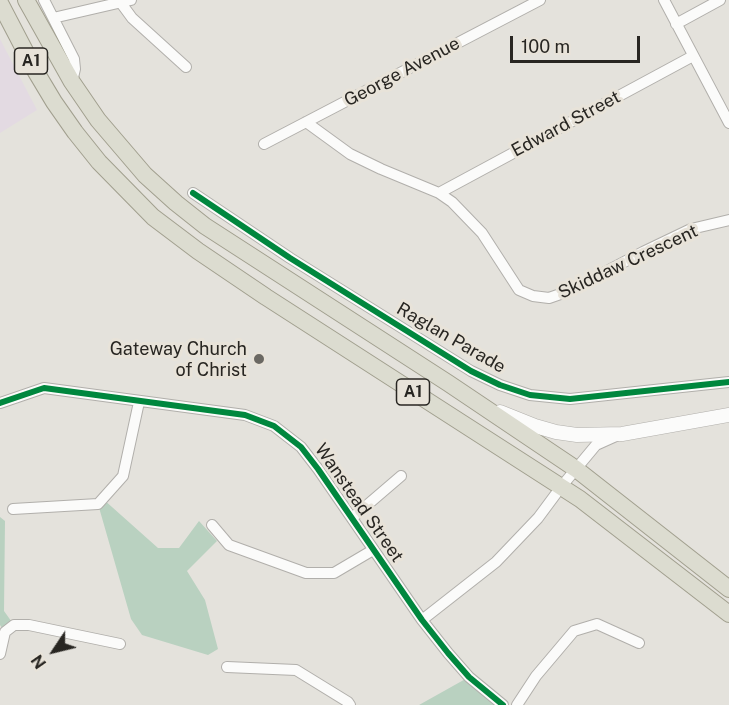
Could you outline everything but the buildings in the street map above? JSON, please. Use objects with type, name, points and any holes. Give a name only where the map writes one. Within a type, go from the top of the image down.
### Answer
[{"type":"highway","name":"Raglan Parade","points":[[26,0],[72,82],[98,120],[145,175],[205,226],[448,383],[576,469],[729,589]]},
{"type":"highway","name":"A1","points":[[0,3],[54,102],[99,162],[126,191],[175,235],[266,297],[561,487],[607,519],[729,614]]},
{"type":"highway","points":[[266,297],[279,275]]},
{"type":"street","points":[[44,0],[74,59],[75,69],[72,82]]},
{"type":"street","name":"George Avenue","points":[[264,144],[540,0]]},
{"type":"street","points":[[664,0],[729,123]]},
{"type":"street","points":[[676,24],[720,0]]},
{"type":"street","points":[[53,18],[126,2],[132,18],[186,67]]},
{"type":"street","name":"Edward Street","points":[[439,193],[693,56]]},
{"type":"street","name":"Skiddaw Crescent","points":[[306,122],[335,145],[362,161],[439,193],[470,218],[519,290],[533,296],[549,298],[569,291],[691,230],[729,220]]},
{"type":"street","name":"Raglan Parade","points":[[193,193],[290,258],[471,371],[500,385],[530,395],[570,399],[729,382]]},
{"type":"street","points":[[279,275],[290,258]]},
{"type":"street","points":[[448,383],[498,412],[535,426],[577,435],[622,434]]},
{"type":"street","name":"Wanstead Street","points":[[0,403],[44,388],[245,415],[274,426],[301,447],[422,620],[469,677],[503,705]]},
{"type":"street","points":[[13,509],[98,504],[123,476],[139,402]]},
{"type":"street","points":[[422,620],[496,562],[538,518],[596,446],[609,438],[622,434],[729,415]]},
{"type":"street","points":[[352,518],[401,476]]},
{"type":"street","points":[[212,525],[229,545],[306,573],[334,573],[373,550]]},
{"type":"street","points":[[517,705],[536,676],[574,631],[597,624],[639,643]]},
{"type":"street","points":[[0,654],[4,632],[14,625],[30,625],[120,644]]},
{"type":"street","points":[[227,667],[296,670],[350,705]]},
{"type":"shaded area","points":[[0,39],[37,110],[0,133]]},
{"type":"green space","points":[[103,499],[158,548],[179,548],[199,521],[217,541],[187,571],[205,600],[218,649],[208,655],[142,635],[131,619],[98,504]]},
{"type":"green space","points":[[0,517],[5,521],[4,611],[14,625],[5,632],[0,625]]},
{"type":"green space","points":[[469,677],[504,705],[419,705]]},
{"type":"cycle path","points":[[193,193],[290,258],[471,371],[500,385],[530,395],[570,399],[729,382]]},
{"type":"cycle path","points":[[0,403],[44,388],[245,415],[274,426],[301,447],[318,469],[422,620],[448,653],[469,677],[503,705]]},
{"type":"place","name":"Gateway Church of Christ","points":[[259,359]]}]
